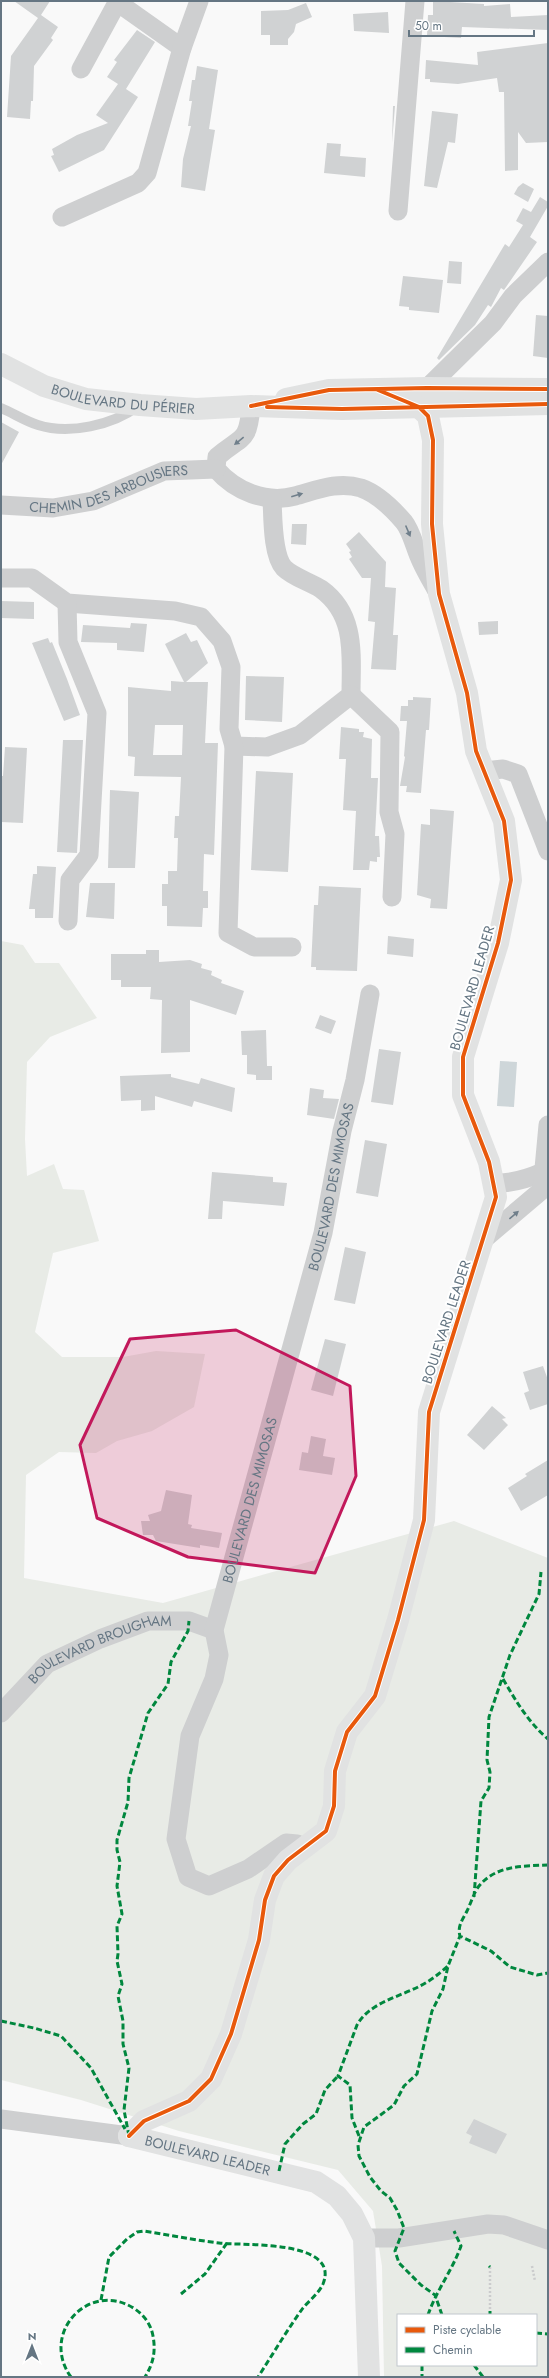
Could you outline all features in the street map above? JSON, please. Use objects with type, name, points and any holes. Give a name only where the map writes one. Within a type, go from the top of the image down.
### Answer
[{"type":"street","points":[[62,217],[138,183],[147,172],[182,48],[199,1]]},
{"type":"street","points":[[398,211],[415,1]]},
{"type":"street","points":[[81,69],[118,2],[182,48]]},
{"type":"street","points":[[432,440],[423,397],[493,323],[513,296],[548,262]]},
{"type":"street","name":"BOULEVARD DU PÉRIER","points":[[1,364],[44,386],[86,399],[196,409],[251,406],[342,409],[423,397],[548,389]]},
{"type":"street","name":"BOULEVARD DU PÉRIER","points":[[251,406],[329,390],[378,390],[423,397],[449,406],[548,404]]},
{"type":"street","points":[[251,406],[250,428],[237,444],[217,457],[216,469],[225,479],[249,493],[272,499],[294,496],[316,489],[340,485],[361,488],[386,502],[405,523],[421,561],[439,594]]},
{"type":"street","points":[[432,440],[441,417],[449,406]]},
{"type":"street","name":"BOULEVARD LEADER","points":[[128,2136],[144,2121],[189,2101],[211,2079],[231,2034],[259,1940],[265,1900],[274,1876],[288,1860],[326,1831],[334,1806],[335,1771],[347,1732],[375,1696],[398,1620],[424,1520],[429,1412],[484,1240],[496,1197],[489,1162],[463,1095],[463,1057],[498,943],[511,880],[504,820],[476,751],[467,693],[439,594],[432,524],[432,440]]},
{"type":"street","name":"CHEMIN DES ARBOUSIERS","points":[[1,505],[53,508],[93,501],[164,471],[216,469]]},
{"type":"street","points":[[272,499],[276,551],[284,568],[321,590],[339,605],[349,628],[351,695],[390,732],[389,812],[395,834],[392,897]]},
{"type":"street","points":[[1,578],[32,578],[67,603],[175,611],[201,618],[222,641],[231,667],[229,729],[234,746],[228,933],[254,947],[292,947]]},
{"type":"street","points":[[67,603],[68,642],[97,713],[89,855],[70,880],[68,921]]},
{"type":"street","points":[[234,746],[266,747],[300,735],[351,695]]},
{"type":"street","points":[[484,771],[503,769],[518,774],[548,852]]},
{"type":"street","name":"BOULEVARD DES MIMOSAS","points":[[303,1848],[296,1844],[286,1843],[248,1869],[209,1886],[188,1877],[176,1839],[190,1736],[214,1679],[219,1655],[214,1630],[322,1233],[342,1130],[355,1080],[370,994]]},
{"type":"street","points":[[484,1240],[542,1190],[548,1125]]},
{"type":"street","points":[[493,1183],[504,1184],[528,1178],[543,1172]]},
{"type":"street","name":"BOULEVARD BROUGHAM","points":[[1,1712],[47,1664],[107,1637],[148,1621],[189,1621],[214,1630]]},
{"type":"street","points":[[1,2118],[128,2136]]},
{"type":"street","name":"BOULEVARD LEADER","points":[[128,2136],[316,2182],[337,2196],[352,2214],[364,2238],[369,2377]]},
{"type":"street","points":[[364,2238],[399,2238],[488,2224],[504,2225],[548,2240]]},
{"type":"lane","points":[[1,408],[38,425],[70,429],[114,420],[127,415],[140,405]]},
{"type":"path","points":[[532,2266],[535,2280]]},
{"type":"path","points":[[490,2267],[490,2311]]},
{"type":"highlighted area","points":[[236,1330],[350,1386],[356,1476],[315,1573],[188,1557],[97,1518],[80,1445],[130,1339]]},
{"type":"shaded area","points":[[1,941],[23,945],[35,963],[59,963],[97,1018],[50,1037],[27,1062],[25,1139],[27,1176],[54,1164],[63,1189],[84,1190],[99,1241],[53,1253],[35,1332],[62,1357],[123,1357],[156,1351],[205,1354],[194,1407],[152,1431],[117,1441],[96,1453],[59,1452],[26,1475],[24,1578],[163,1603],[454,1521],[548,1558],[548,2377],[384,2377],[382,2266],[373,2211],[338,2170],[179,2131],[81,2100],[1,2080]]},
{"type":"shaded area","points":[[500,1061],[517,1062],[514,1107],[497,1106]]},
{"type":"building","points":[[14,1],[50,1],[41,15],[58,27],[51,38],[53,40],[34,66],[33,101],[31,101],[30,119],[7,117],[11,56],[38,18]]},
{"type":"building","points":[[433,1],[484,4],[484,6],[510,4],[511,17],[548,15],[548,30],[462,27],[461,38],[427,36],[428,15],[433,15]]},
{"type":"building","points":[[306,3],[312,17],[296,24],[294,32],[288,39],[288,45],[270,45],[270,35],[261,35],[261,11],[288,10]]},
{"type":"building","points":[[388,12],[389,33],[354,31],[353,14]]},
{"type":"building","points":[[137,30],[155,42],[126,89],[138,97],[104,150],[59,172],[51,156],[54,155],[52,149],[77,135],[108,123],[96,115],[118,84],[107,77],[117,62],[114,60]]},
{"type":"building","points":[[548,43],[548,142],[526,143],[518,132],[518,170],[505,171],[504,92],[499,92],[497,78],[458,84],[430,82],[430,79],[425,79],[426,60],[478,65],[477,52]]},
{"type":"building","points":[[197,66],[218,70],[209,129],[215,130],[205,191],[181,187],[183,159],[191,126],[188,126],[192,101],[189,101],[192,80],[195,80]]},
{"type":"building","points":[[393,106],[395,106],[392,143]]},
{"type":"building","points":[[432,111],[458,114],[455,143],[448,142],[437,188],[424,186]]},
{"type":"building","points":[[327,143],[341,144],[340,156],[366,158],[365,177],[324,173]]},
{"type":"building","points":[[523,183],[534,189],[528,202],[514,194],[518,187]]},
{"type":"building","points":[[540,197],[548,202],[548,206],[530,237],[537,242],[504,290],[501,288],[491,307],[488,305],[475,325],[439,360],[437,358],[505,244],[509,247],[523,225],[516,221],[523,208],[531,212]]},
{"type":"building","points":[[449,261],[462,262],[461,284],[447,283]]},
{"type":"building","points":[[403,276],[443,280],[439,313],[409,310],[409,307],[399,306]]},
{"type":"building","points":[[536,315],[548,316],[548,358],[533,356]]},
{"type":"building","points":[[1,422],[19,432],[1,465]]},
{"type":"building","points":[[292,524],[307,524],[306,545],[291,544]]},
{"type":"building","points":[[359,532],[386,562],[385,587],[396,588],[393,635],[398,635],[396,670],[371,669],[375,622],[368,621],[371,578],[362,578],[349,559],[352,557],[349,552],[351,551],[346,544]]},
{"type":"building","points":[[1,601],[34,602],[34,619],[1,618]]},
{"type":"building","points":[[498,621],[498,634],[479,635],[478,622]]},
{"type":"building","points":[[131,623],[147,624],[144,652],[117,650],[117,643],[81,642],[83,625],[130,628]]},
{"type":"building","points":[[186,633],[191,642],[197,640],[208,663],[186,682],[208,682],[205,743],[218,743],[214,855],[204,854],[203,891],[208,891],[208,908],[203,908],[202,927],[167,926],[167,906],[162,906],[162,884],[168,884],[168,871],[177,871],[178,838],[174,838],[175,816],[179,816],[181,777],[134,776],[135,757],[128,756],[128,687],[171,691],[171,681],[184,682],[165,644]],"holes":[[[155,725],[183,725],[182,755],[153,755]]]},
{"type":"building","points":[[48,638],[50,643],[52,642],[80,715],[64,721],[32,643]]},
{"type":"building","points":[[246,676],[284,677],[282,722],[245,720]]},
{"type":"building","points":[[413,697],[431,698],[429,730],[426,730],[421,793],[406,792],[407,786],[400,786],[405,757],[407,721],[400,721],[401,706],[408,706],[408,700],[413,700]]},
{"type":"building","points":[[341,727],[359,729],[359,732],[364,732],[363,737],[372,739],[371,778],[378,778],[375,836],[379,836],[380,857],[377,857],[377,862],[370,861],[369,870],[353,870],[356,811],[343,810],[346,759],[339,759]]},
{"type":"building","points":[[63,740],[83,740],[77,853],[57,852]]},
{"type":"building","points":[[5,747],[27,748],[23,823],[1,822],[1,776],[3,776]]},
{"type":"building","points":[[256,771],[293,773],[288,872],[251,870]]},
{"type":"building","points":[[110,790],[139,792],[135,868],[108,868]]},
{"type":"building","points":[[430,809],[454,811],[447,909],[430,908],[431,899],[417,895],[421,824],[430,825]]},
{"type":"building","points":[[37,866],[56,867],[53,918],[35,918],[35,909],[29,909],[33,874],[37,874]]},
{"type":"building","points":[[90,883],[115,883],[114,919],[86,917]]},
{"type":"building","points":[[319,886],[361,888],[357,971],[316,970],[316,967],[311,967],[314,905],[318,905]]},
{"type":"building","points":[[388,936],[414,939],[413,957],[387,954]]},
{"type":"building","points":[[146,950],[159,950],[159,962],[190,960],[202,964],[201,968],[212,971],[211,975],[222,980],[221,983],[244,991],[236,1015],[190,1000],[190,1052],[161,1053],[162,1000],[150,999],[151,987],[121,987],[121,980],[111,980],[111,954],[146,954]]},
{"type":"building","points":[[320,1015],[336,1021],[331,1034],[315,1028]]},
{"type":"building","points":[[266,1030],[267,1066],[272,1066],[272,1080],[256,1080],[256,1075],[247,1074],[247,1055],[242,1055],[241,1031]]},
{"type":"building","points":[[379,1049],[401,1052],[393,1105],[371,1102]]},
{"type":"building","points":[[171,1074],[171,1077],[199,1084],[201,1078],[235,1088],[232,1112],[194,1101],[192,1107],[155,1096],[155,1110],[141,1111],[141,1100],[121,1101],[120,1076]]},
{"type":"building","points":[[310,1088],[324,1090],[323,1098],[339,1099],[334,1119],[307,1115]]},
{"type":"building","points":[[365,1140],[387,1144],[378,1197],[356,1193]]},
{"type":"building","points":[[212,1172],[273,1177],[273,1182],[287,1183],[284,1206],[223,1201],[222,1219],[208,1219]]},
{"type":"building","points":[[345,1247],[366,1252],[355,1304],[334,1300]]},
{"type":"building","points":[[325,1339],[346,1344],[333,1396],[311,1390]]},
{"type":"building","points":[[543,1366],[548,1380],[548,1404],[530,1410],[524,1393],[529,1391],[523,1372]]},
{"type":"building","points":[[492,1406],[506,1418],[502,1419],[508,1425],[484,1450],[467,1435]]},
{"type":"building","points":[[311,1436],[326,1439],[323,1456],[335,1458],[332,1475],[299,1470],[302,1452],[308,1453]]},
{"type":"building","points":[[548,1460],[548,1495],[521,1511],[508,1488],[527,1476],[525,1474]]},
{"type":"building","points":[[166,1490],[192,1495],[188,1524],[192,1525],[191,1528],[222,1533],[219,1548],[200,1545],[200,1548],[156,1541],[153,1535],[143,1535],[141,1521],[150,1521],[148,1515],[161,1511]]},
{"type":"building","points":[[474,2119],[507,2134],[496,2154],[469,2143],[472,2136],[466,2133]]},
{"type":"marked path","points":[[474,1897],[481,1801],[489,1788],[490,1772],[487,1760],[489,1717],[510,1655],[539,1594],[541,1572]]},
{"type":"marked path","points":[[129,2136],[124,2110],[129,2068],[123,2044],[123,2021],[118,1996],[122,1984],[117,1961],[117,1926],[122,1914],[117,1886],[120,1862],[117,1850],[117,1840],[128,1802],[129,1778],[148,1713],[168,1684],[171,1662],[188,1631],[189,1621]]},
{"type":"marked path","points":[[503,1679],[528,1718],[548,1739]]},
{"type":"marked path","points":[[548,1865],[502,1870],[486,1879],[476,1891],[459,1929],[460,1936],[491,1951],[510,1967],[537,1975],[548,1973]]},
{"type":"marked path","points":[[442,2314],[435,2295],[421,2285],[399,2263],[395,2251],[404,2228],[397,2210],[390,2198],[381,2191],[370,2177],[359,2156],[358,2145],[364,2127],[394,2105],[404,2086],[417,2074],[432,2011],[443,1989],[448,1966],[460,1936]]},
{"type":"marked path","points":[[359,2136],[352,2118],[350,2085],[338,2076],[357,2025],[362,2017],[369,2011],[385,2001],[424,1984],[448,1966]]},
{"type":"marked path","points":[[1,2021],[34,2028],[61,2036],[91,2068],[125,2129]]},
{"type":"marked path","points":[[279,2171],[285,2144],[303,2124],[316,2114],[325,2090],[338,2076]]},
{"type":"marked path","points":[[101,2300],[109,2257],[127,2239],[137,2232],[144,2231],[219,2243],[267,2245],[304,2252],[318,2259],[325,2269],[323,2284],[319,2291],[297,2316],[258,2377]]},
{"type":"marked path","points":[[428,2314],[461,2246],[454,2231]]},
{"type":"marked path","points":[[181,2294],[205,2274],[227,2243]]},
{"type":"marked path","points":[[71,2377],[63,2360],[61,2344],[65,2328],[74,2315],[87,2306],[102,2301],[118,2302],[135,2309],[149,2324],[153,2336],[154,2353],[152,2363],[145,2377]]},
{"type":"marked path","points":[[537,2333],[548,2334]]},
{"type":"marked path","points":[[422,2366],[422,2377]]},
{"type":"marked path","points":[[475,2366],[483,2377]]},
{"type":"cycle path","points":[[251,406],[329,390],[427,388],[548,389]]},
{"type":"cycle path","points":[[129,2136],[144,2121],[189,2101],[211,2079],[231,2034],[259,1940],[265,1900],[274,1876],[288,1860],[326,1831],[334,1806],[335,1771],[347,1732],[375,1696],[398,1620],[424,1520],[429,1412],[496,1197],[489,1162],[463,1095],[463,1057],[498,943],[511,880],[504,821],[476,751],[467,693],[439,594],[432,524],[433,440],[428,416],[419,407],[378,390]]},
{"type":"cycle path","points":[[267,407],[342,409],[548,404]]}]
